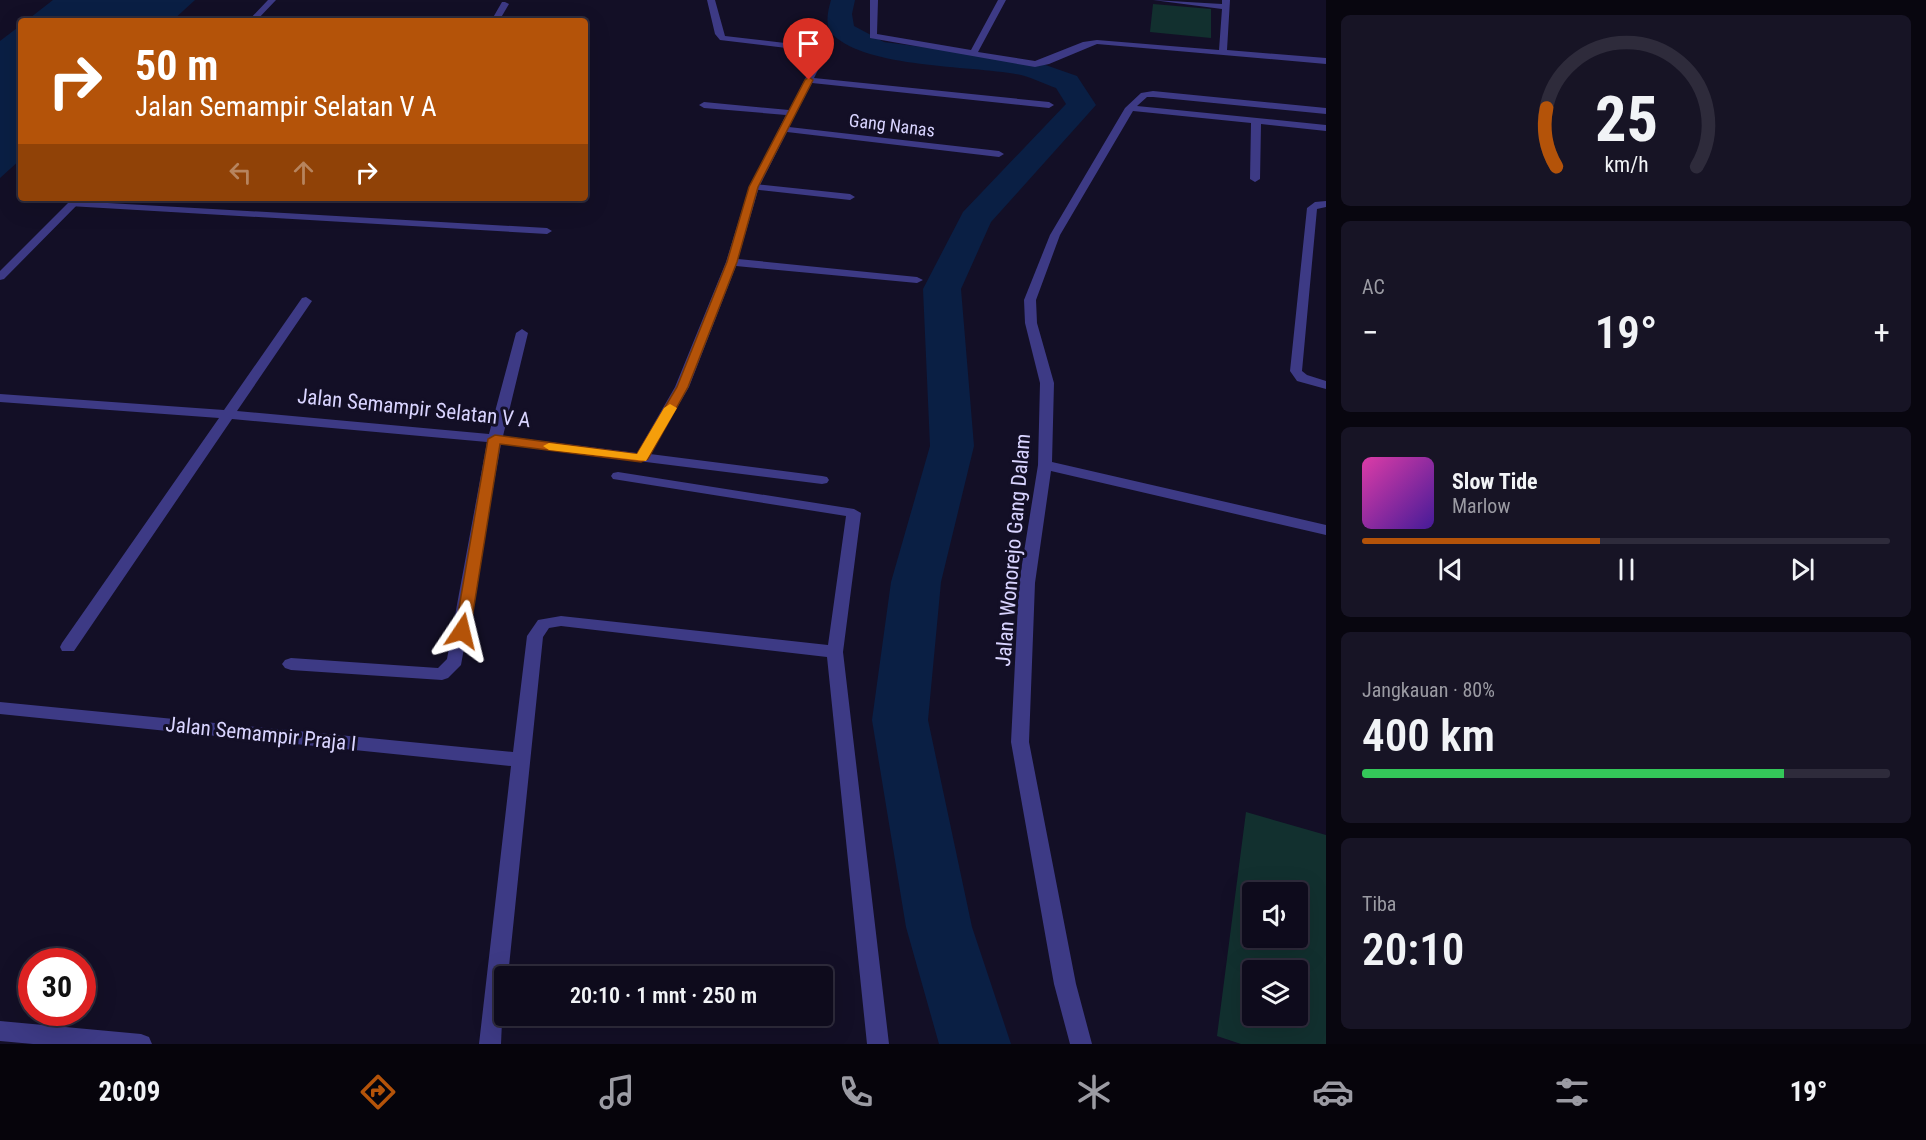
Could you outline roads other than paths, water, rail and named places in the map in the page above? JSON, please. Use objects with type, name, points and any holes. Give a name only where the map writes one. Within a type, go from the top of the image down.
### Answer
[{"type":"street","points":[[255,18],[272,0]]},
{"type":"street","points":[[641,459],[682,387],[732,262],[754,187],[824,50],[723,38],[719,34],[711,0]]},
{"type":"street","points":[[874,0],[873,36],[974,52],[1010,61],[1035,64],[1054,59],[1074,48],[1097,42],[1326,61]]},
{"type":"street","points":[[974,52],[1002,0]]},
{"type":"street","points":[[1157,0],[1226,3],[1222,52]]},
{"type":"street","points":[[497,18],[506,4]]},
{"type":"street","points":[[809,80],[1049,105]]},
{"type":"street","name":"Jalan Wonorejo Gang Dalam","points":[[1081,1044],[1065,984],[1020,742],[1027,583],[1045,465],[1047,383],[1031,323],[1030,300],[1055,235],[1130,108],[1144,95],[1326,111]]},
{"type":"street","points":[[704,105],[791,113]]},
{"type":"street","points":[[1130,108],[1326,128]]},
{"type":"street","points":[[1255,179],[1256,120]]},
{"type":"street","name":"Gang Nanas","points":[[783,129],[999,154]]},
{"type":"street","points":[[754,187],[850,198]]},
{"type":"street","points":[[0,277],[76,201],[547,231]]},
{"type":"street","points":[[1326,204],[1319,204],[1312,208],[1296,371],[1302,378],[1326,385]]},
{"type":"street","points":[[732,262],[917,280]]},
{"type":"street","points":[[68,647],[306,301]]},
{"type":"street","points":[[291,664],[442,674],[455,661],[495,439],[522,333]]},
{"type":"street","name":"Jalan Semampir Selatan V A","points":[[0,398],[228,413],[495,439],[822,480]]},
{"type":"street","points":[[1045,465],[1326,530]]},
{"type":"street","points":[[618,476],[854,513],[835,652],[878,1044]]},
{"type":"street","points":[[490,1044],[535,636],[544,624],[561,621],[835,652]]},
{"type":"street","name":"Jalan Semampir Praja I","points":[[0,708],[521,760]]},
{"type":"street","points":[[0,1031],[141,1044]]},
{"type":"water","points":[[53,0],[195,0],[175,18],[30,18]]},
{"type":"water","points":[[18,27],[18,162],[0,178],[0,41]]},
{"type":"waterway","points":[[843,0],[840,14],[842,30],[877,49],[1027,68],[1067,82],[1081,105],[975,219],[942,289],[952,446],[916,582],[900,720],[939,927],[975,1044]]}]
